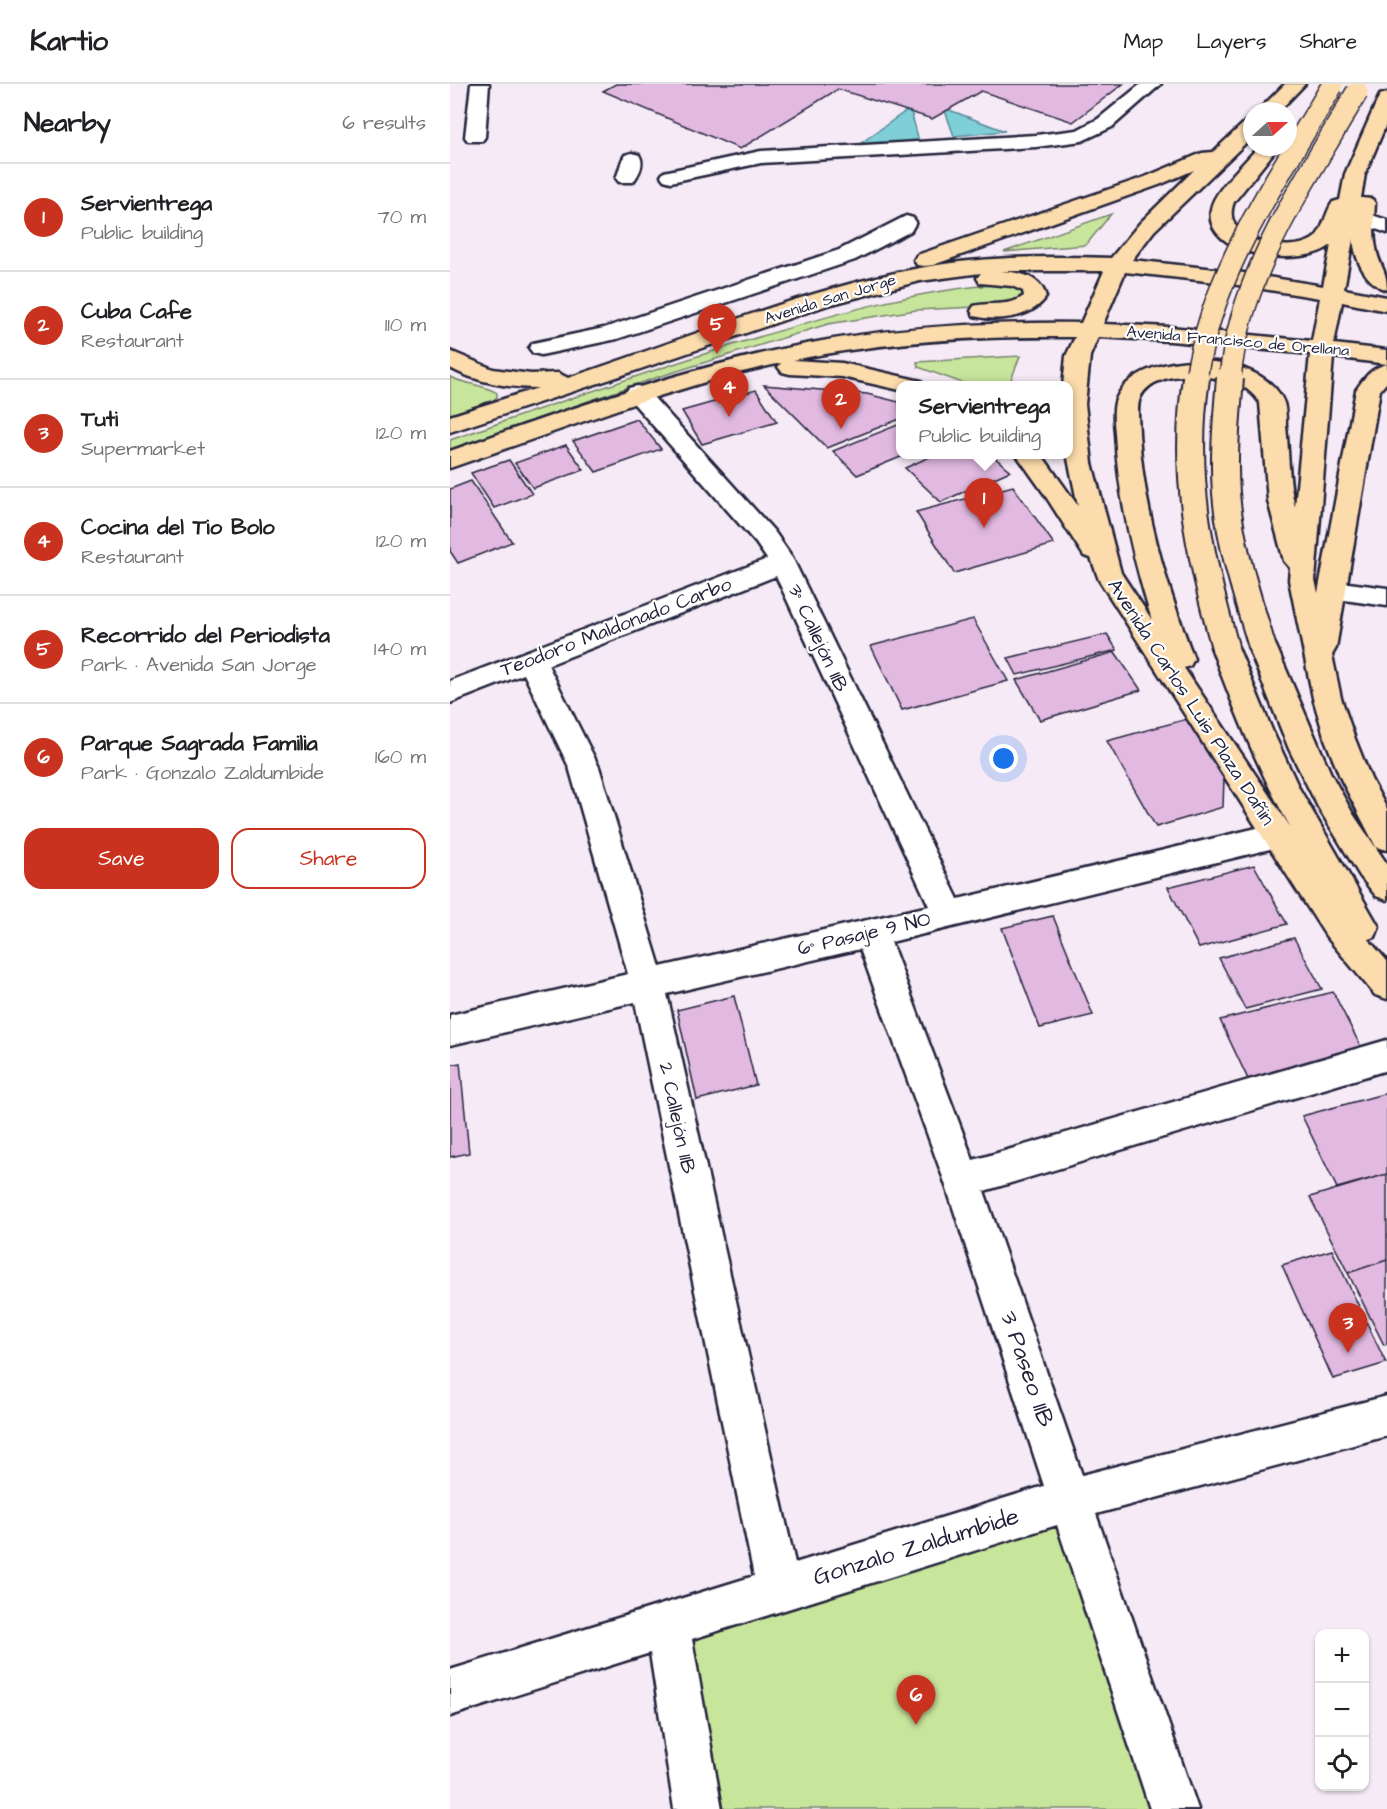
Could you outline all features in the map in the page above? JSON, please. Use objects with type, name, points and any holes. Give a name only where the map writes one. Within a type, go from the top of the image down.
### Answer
[{"type":"main road","points":[[1277,102],[1296,84]]},
{"type":"main road","points":[[1295,102],[1303,84]]},
{"type":"main road","name":"Avenida Carlos Luis Plaza Dañin","points":[[1332,85],[1246,236],[1211,316],[1200,358],[1194,410],[1192,468],[1196,528],[1206,577],[1225,647],[1257,730],[1286,792],[1387,969]]},
{"type":"main road","points":[[1359,88],[1265,261],[1238,329],[1230,369],[1224,473],[1240,568],[1262,646],[1287,710],[1323,785],[1356,846],[1387,887]]},
{"type":"main road","points":[[1387,99],[1364,218],[1363,239],[1367,259],[1374,272],[1387,283]]},
{"type":"main road","points":[[1261,156],[1226,199],[1220,213],[1221,220],[1231,236],[1254,247],[1270,250],[1300,250],[1320,243],[1329,233],[1355,174],[1381,129]]},
{"type":"main road","name":"Avenida Carlos Luis Plaza Dañin","points":[[1243,135],[1147,227],[1118,264],[1088,328],[1078,356],[1073,404],[1080,463],[1108,574],[1338,926],[1387,985]]},
{"type":"main road","points":[[792,309],[957,248],[1152,181],[1230,148]]},
{"type":"main road","points":[[1302,580],[1322,348],[1355,174]]},
{"type":"main road","name":"Avenida San Jorge","points":[[450,424],[610,373],[792,309],[900,278],[953,269],[1007,264],[1118,264]]},
{"type":"main road","points":[[1118,264],[1224,276],[1387,303]]},
{"type":"main road","points":[[794,353],[884,321],[1009,309],[1030,304],[1035,297],[1029,285],[1013,279],[900,278]]},
{"type":"main road","points":[[450,460],[666,384],[794,353],[914,334],[1013,328],[1088,328]]},
{"type":"main road","name":"Avenida Francisco de Orellana","points":[[1088,328],[1204,335],[1387,357]]},
{"type":"main road","points":[[450,358],[474,370],[525,381],[573,379],[610,373]]},
{"type":"main road","points":[[666,384],[747,370],[807,367],[850,371],[896,382]]},
{"type":"main road","points":[[1207,724],[1161,607],[1144,552],[1132,494],[1126,410],[1128,398],[1139,383],[1163,371],[1196,368],[1238,375],[1262,387],[1272,403],[1281,501],[1302,580],[1319,664],[1340,739],[1376,799],[1387,838]]},
{"type":"main road","points":[[1319,664],[1368,390],[1375,379],[1387,371]]},
{"type":"main road","points":[[1032,459],[1053,487],[1108,574]]},
{"type":"street","points":[[475,137],[480,84]]},
{"type":"street","points":[[670,176],[761,157],[1036,141],[1082,135],[1105,123],[1152,84]]},
{"type":"street","points":[[1364,218],[1387,227]]},
{"type":"street","points":[[541,348],[609,334],[847,255],[904,228],[906,222]]},
{"type":"street","name":"3° Callejón 11B","points":[[638,393],[765,537],[783,564],[949,915]]},
{"type":"street","name":"Teodoro Maldonado Carbo","points":[[450,692],[783,564]]},
{"type":"street","points":[[1333,590],[1387,597]]},
{"type":"street","name":"2 Callejón 11B","points":[[531,659],[584,767],[648,984],[779,1590]]},
{"type":"street","name":"6° Pasaje 9 NO","points":[[450,1030],[949,915],[1278,836]]},
{"type":"street","name":"3 Paseo 11B","points":[[871,933],[962,1180],[1174,1809]]},
{"type":"street","points":[[962,1180],[1387,1055]]},
{"type":"street","name":"Gonzalo Zaldumbide","points":[[450,1693],[1071,1499],[1387,1416]]},
{"type":"street","points":[[668,1626],[698,1809]]},
{"type":"green space","points":[[1111,214],[1086,245],[1004,252]]},
{"type":"green space","points":[[1007,284],[1028,292],[1015,305],[916,310],[828,324],[655,378],[450,449],[450,440],[664,367],[803,324],[904,298]]},
{"type":"green space","points":[[1020,356],[1011,381],[957,381],[918,367],[917,362]]},
{"type":"green space","points":[[450,377],[492,390],[497,393],[497,397],[492,401],[450,415]]},
{"type":"green space","points":[[1064,1523],[1157,1809],[716,1809],[688,1642]]},
{"type":"water","points":[[910,108],[919,141],[857,146]]},
{"type":"water","points":[[944,108],[1005,131],[954,136]]},
{"type":"building","points":[[616,84],[1123,84],[1073,122],[981,91],[932,119],[838,89],[740,149],[603,91]]},
{"type":"building","points":[[764,385],[867,394],[896,401],[896,421],[827,448]]},
{"type":"building","points":[[756,390],[777,422],[702,444],[682,411]]},
{"type":"building","points":[[637,419],[661,449],[596,472],[573,441]]},
{"type":"building","points":[[896,426],[896,459],[857,475],[833,451]]},
{"type":"building","points":[[566,445],[584,470],[533,488],[515,463]]},
{"type":"building","points":[[925,459],[997,459],[1010,471],[941,502],[905,468]]},
{"type":"building","points":[[509,460],[532,494],[494,508],[471,473]]},
{"type":"building","points":[[471,481],[512,542],[458,563],[450,551],[450,489]]},
{"type":"building","points":[[1013,486],[1054,544],[954,573],[916,512]]},
{"type":"building","points":[[973,619],[1008,681],[902,710],[871,646]]},
{"type":"building","points":[[1107,634],[1117,650],[1017,675],[1008,658]]},
{"type":"building","points":[[1115,652],[1141,690],[1040,720],[1016,680]]},
{"type":"building","points":[[1187,719],[1224,778],[1223,807],[1156,827],[1107,741]]},
{"type":"building","points":[[1254,865],[1287,924],[1199,948],[1168,887]]},
{"type":"building","points":[[1053,916],[1093,1015],[1040,1028],[1002,928]]},
{"type":"building","points":[[1294,938],[1322,989],[1245,1009],[1219,958]]},
{"type":"building","points":[[1333,992],[1362,1049],[1248,1079],[1220,1020]]},
{"type":"building","points":[[734,996],[756,1085],[697,1100],[677,1010]]},
{"type":"building","points":[[460,1063],[469,1153],[450,1157],[450,1065]]},
{"type":"building","points":[[1387,1093],[1387,1174],[1337,1188],[1302,1116]]},
{"type":"building","points":[[1387,1174],[1387,1260],[1348,1273],[1310,1197]]},
{"type":"building","points":[[1332,1250],[1386,1363],[1333,1379],[1282,1265]]},
{"type":"building","points":[[1387,1260],[1387,1344],[1384,1345],[1348,1273]]},
{"type":"place","name":"Recorrido del Periodista","points":[[717,354]]},
{"type":"place","name":"Cocina del Tio Bolo","points":[[729,417]]},
{"type":"place","name":"Cuba Cafe","points":[[841,429]]},
{"type":"place","name":"Servientrega","points":[[984,528]]},
{"type":"place","name":"Tuti","points":[[1348,1353]]},
{"type":"place","name":"Parque Sagrada Familia","points":[[916,1725]]}]
